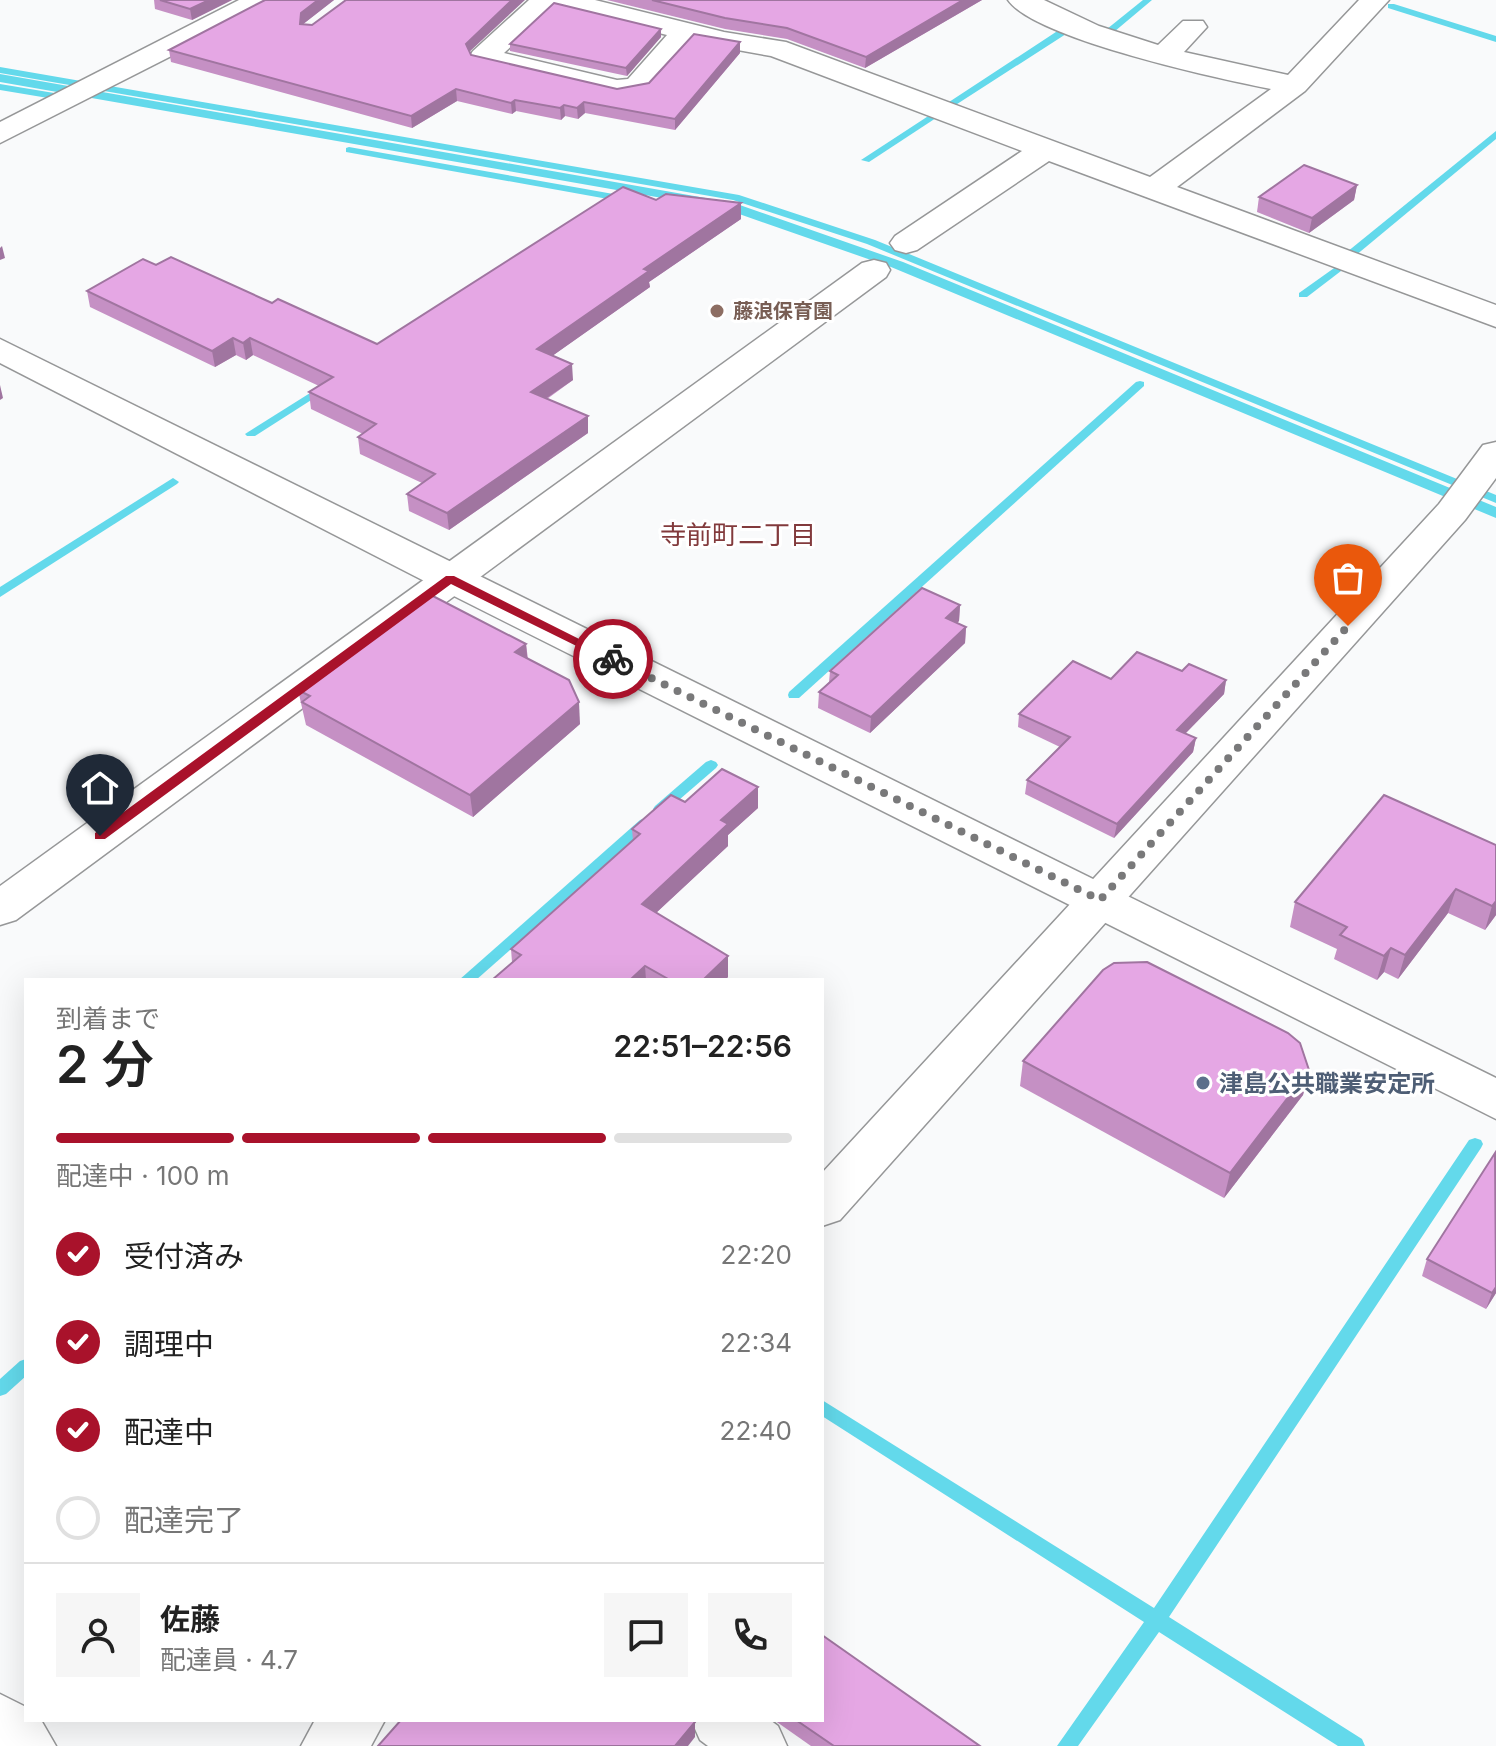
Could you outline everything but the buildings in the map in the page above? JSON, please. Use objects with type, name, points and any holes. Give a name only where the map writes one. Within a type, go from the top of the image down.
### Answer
[{"type":"street","points":[[0,134],[260,0]]},
{"type":"street","points":[[545,0],[483,57],[617,89],[637,86],[686,32]]},
{"type":"street","points":[[561,0],[686,32],[776,48],[1496,317]]},
{"type":"street","points":[[1022,0],[1107,41],[1162,58],[1295,85]]},
{"type":"street","points":[[1153,190],[1295,85],[1375,0]]},
{"type":"street","points":[[1162,58],[1193,27]]},
{"type":"street","points":[[906,243],[1044,150]]},
{"type":"street","points":[[0,909],[874,270]]},
{"type":"street","points":[[0,349],[450,579],[1100,900],[1496,1100]]},
{"type":"street","points":[[824,1204],[1452,512],[1487,466]]},
{"type":"street","points":[[331,1746],[353,1722]]},
{"type":"street","points":[[724,1722],[757,1746]]},
{"type":"street","points":[[0,1723],[26,1746]]},
{"type":"water","points":[[0,74],[734,203],[903,262],[1496,507],[1496,518],[891,267],[725,209],[0,82]]},
{"type":"waterway","points":[[1105,35],[1148,0]]},
{"type":"waterway","points":[[1391,6],[1496,39]]},
{"type":"waterway","points":[[951,104],[1065,30],[1075,34]]},
{"type":"waterway","points":[[0,70],[735,197],[871,242],[1496,499]]},
{"type":"waterway","points":[[0,87],[54,96]]},
{"type":"waterway","points":[[866,160],[933,116]]},
{"type":"waterway","points":[[1351,254],[1496,134]]},
{"type":"waterway","points":[[349,150],[619,198]]},
{"type":"waterway","points":[[1303,295],[1337,269]]},
{"type":"waterway","points":[[794,695],[1140,384]]},
{"type":"waterway","points":[[251,434],[326,386]]},
{"type":"waterway","points":[[0,593],[173,482]]},
{"type":"waterway","points":[[660,809],[711,765]]},
{"type":"waterway","points":[[468,978],[645,823]]},
{"type":"waterway","points":[[1156,1620],[1475,1144]]},
{"type":"waterway","points":[[0,1389],[24,1368]]},
{"type":"waterway","points":[[824,1408],[1156,1620]]},
{"type":"waterway","points":[[1067,1746],[1156,1620]]},
{"type":"waterway","points":[[1156,1620],[1355,1746]]},
{"type":"way so far","points":[[613,659],[1100,900],[1348,626]]},
{"type":"place","name":"藤浪保育園","points":[[717,311]]},
{"type":"place","name":"津島公共職業安定所","points":[[1203,1083]]},
{"type":"district","name":"寺前町二丁目","points":[[738,534]]},
{"type":"route","points":[[100,836],[450,579],[613,659]]}]
